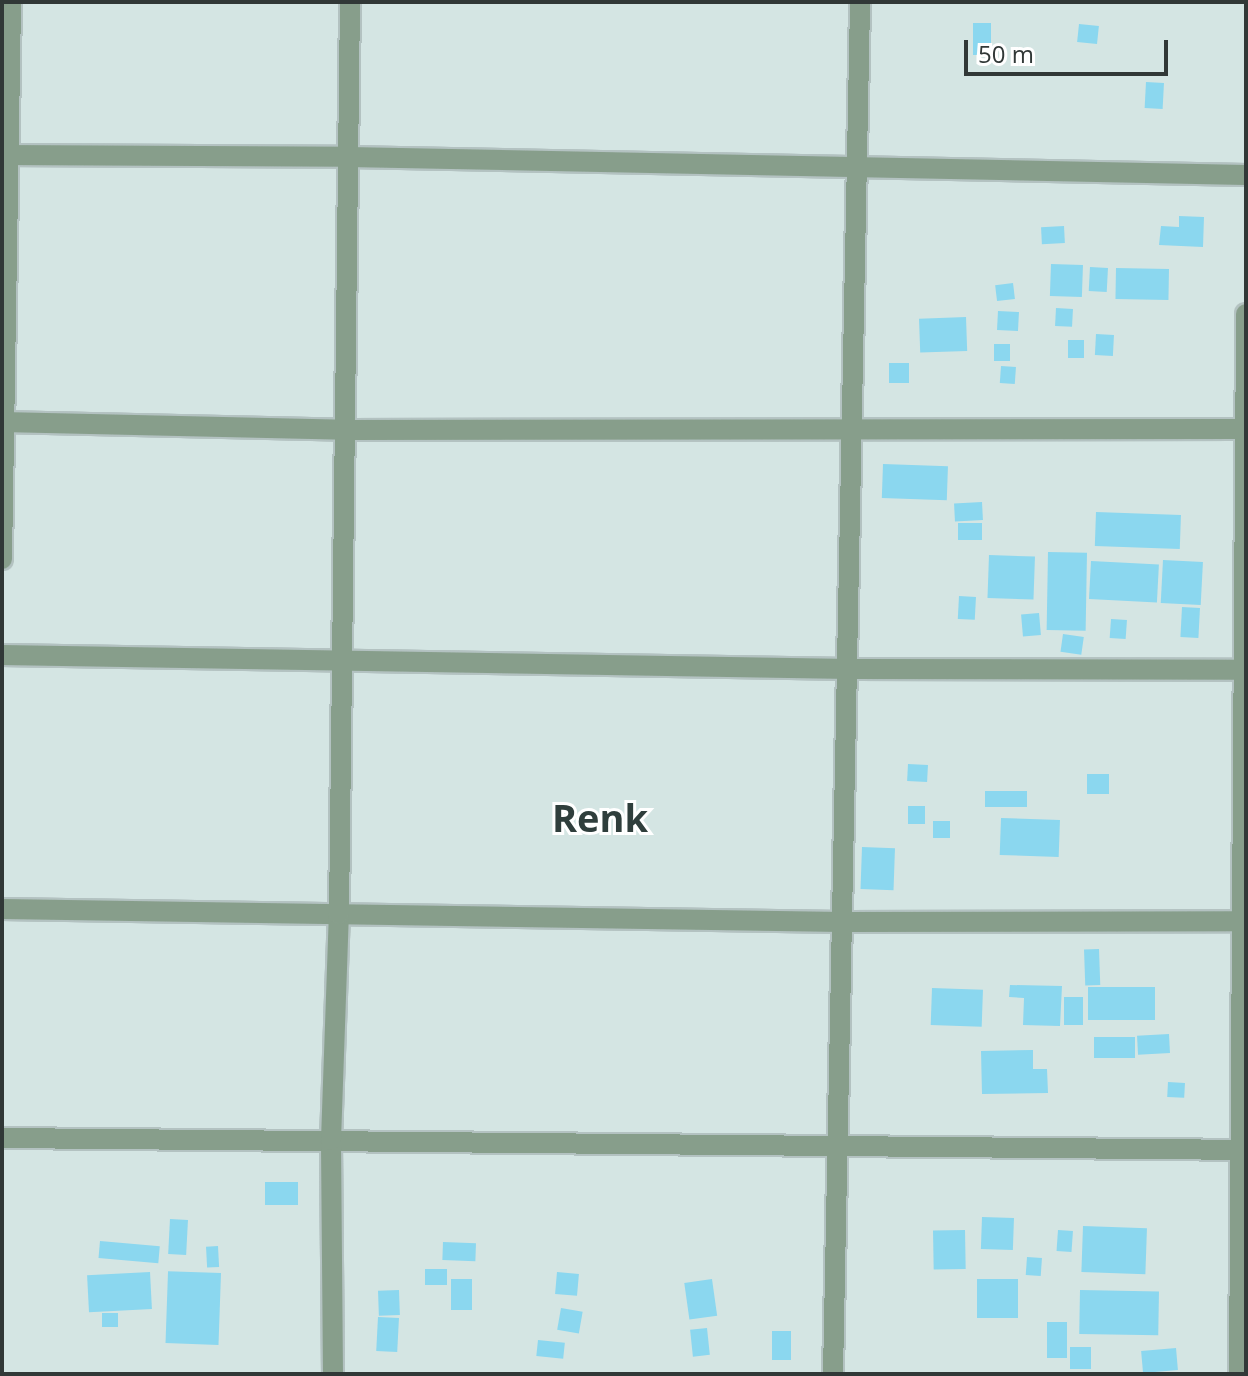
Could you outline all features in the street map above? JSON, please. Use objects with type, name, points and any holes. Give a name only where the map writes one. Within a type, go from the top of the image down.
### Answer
[{"type":"street","points":[[2,559],[6,155],[11,2]]},
{"type":"street","points":[[333,1374],[331,1140],[339,914],[350,2]]},
{"type":"street","points":[[833,1374],[835,1146],[850,669],[860,2]]},
{"type":"street","points":[[6,155],[348,157],[1246,175]]},
{"type":"street","points":[[1239,1374],[1244,1150],[1246,314]]},
{"type":"street","points":[[4,422],[345,430],[1246,429]]},
{"type":"street","points":[[2,655],[850,669],[1245,670]]},
{"type":"street","points":[[2,909],[842,922],[1243,921]]},
{"type":"street","points":[[2,1138],[1244,1150]]},
{"type":"building","points":[[973,23],[991,23],[991,55],[973,55]]},
{"type":"building","points":[[1079,24],[1099,26],[1097,44],[1077,42]]},
{"type":"building","points":[[1146,82],[1164,83],[1163,109],[1145,108]]},
{"type":"building","points":[[1179,216],[1204,217],[1203,247],[1159,245],[1161,226],[1179,227]]},
{"type":"building","points":[[1064,226],[1065,243],[1042,244],[1041,227]]},
{"type":"building","points":[[1051,264],[1083,265],[1082,297],[1050,296]]},
{"type":"building","points":[[1090,267],[1108,268],[1107,292],[1089,291]]},
{"type":"building","points":[[1116,268],[1169,269],[1168,300],[1115,299]]},
{"type":"building","points":[[1013,283],[1015,299],[997,301],[995,285]]},
{"type":"building","points":[[1056,308],[1073,309],[1072,327],[1055,326]]},
{"type":"building","points":[[998,311],[1019,312],[1018,331],[997,330]]},
{"type":"building","points":[[966,317],[967,351],[920,353],[919,319]]},
{"type":"building","points":[[1096,334],[1114,335],[1113,356],[1095,355]]},
{"type":"building","points":[[1068,340],[1084,340],[1084,358],[1068,358]]},
{"type":"building","points":[[994,344],[1010,344],[1010,361],[994,361]]},
{"type":"building","points":[[889,363],[909,363],[909,383],[889,383]]},
{"type":"building","points":[[1001,366],[1016,367],[1015,384],[1000,383]]},
{"type":"building","points":[[883,464],[948,466],[947,500],[882,498]]},
{"type":"building","points":[[982,502],[983,520],[955,521],[954,503]]},
{"type":"building","points":[[1096,512],[1181,515],[1180,549],[1095,546]]},
{"type":"building","points":[[958,523],[982,523],[982,540],[958,540]]},
{"type":"building","points":[[1048,552],[1087,553],[1086,631],[1047,630]]},
{"type":"building","points":[[989,555],[1035,557],[1033,600],[987,598]]},
{"type":"building","points":[[1163,560],[1203,562],[1201,605],[1161,603]]},
{"type":"building","points":[[1091,561],[1159,565],[1157,603],[1089,599]]},
{"type":"building","points":[[959,596],[976,597],[975,620],[958,619]]},
{"type":"building","points":[[1182,607],[1200,608],[1198,638],[1180,637]]},
{"type":"building","points":[[1039,613],[1041,635],[1023,636],[1021,615]]},
{"type":"building","points":[[1111,619],[1127,620],[1126,639],[1110,638]]},
{"type":"building","points":[[1063,634],[1084,637],[1081,655],[1060,652]]},
{"type":"building","points":[[908,764],[928,765],[927,782],[907,781]]},
{"type":"building","points":[[1087,774],[1109,774],[1109,794],[1087,794]]},
{"type":"building","points":[[985,791],[1027,791],[1027,807],[985,807]]},
{"type":"building","points":[[908,806],[925,806],[925,824],[908,824]]},
{"type":"building","points":[[1001,818],[1060,820],[1059,857],[1000,855]]},
{"type":"building","points":[[933,821],[950,821],[950,838],[933,838]]},
{"type":"building","points":[[862,847],[895,848],[894,890],[861,889]]},
{"type":"building","points":[[1099,949],[1100,985],[1085,986],[1084,950]]},
{"type":"building","points":[[1010,985],[1062,986],[1060,1026],[1023,1025],[1024,998],[1009,997]]},
{"type":"building","points":[[1088,987],[1155,987],[1155,1020],[1088,1020]]},
{"type":"building","points":[[932,988],[983,990],[982,1027],[931,1025]]},
{"type":"building","points":[[1064,997],[1083,997],[1083,1025],[1064,1025]]},
{"type":"building","points":[[1169,1034],[1170,1053],[1138,1055],[1137,1036]]},
{"type":"building","points":[[1094,1037],[1135,1037],[1135,1058],[1094,1058]]},
{"type":"building","points":[[1033,1050],[1033,1069],[1047,1069],[1048,1093],[982,1094],[981,1051]]},
{"type":"building","points":[[1168,1082],[1185,1083],[1184,1098],[1167,1097]]},
{"type":"building","points":[[265,1182],[298,1182],[298,1205],[265,1205]]},
{"type":"building","points":[[982,1217],[1014,1218],[1013,1250],[981,1249]]},
{"type":"building","points":[[170,1219],[188,1220],[186,1255],[168,1254]]},
{"type":"building","points":[[1083,1226],[1147,1228],[1145,1274],[1081,1272]]},
{"type":"building","points":[[965,1230],[966,1269],[934,1270],[933,1231]]},
{"type":"building","points":[[1058,1230],[1073,1231],[1071,1252],[1057,1251]]},
{"type":"building","points":[[100,1241],[160,1246],[158,1263],[99,1258]]},
{"type":"building","points":[[443,1242],[476,1243],[475,1261],[442,1260]]},
{"type":"building","points":[[218,1246],[219,1267],[207,1268],[206,1247]]},
{"type":"building","points":[[1027,1257],[1042,1258],[1041,1276],[1026,1275]]},
{"type":"building","points":[[425,1269],[447,1269],[447,1285],[425,1285]]},
{"type":"building","points":[[168,1271],[221,1273],[218,1345],[166,1343]]},
{"type":"building","points":[[150,1272],[152,1309],[89,1312],[87,1275]]},
{"type":"building","points":[[557,1272],[579,1274],[577,1296],[555,1294]]},
{"type":"building","points":[[451,1279],[472,1279],[472,1310],[451,1310]]},
{"type":"building","points":[[712,1279],[717,1316],[689,1320],[684,1283]]},
{"type":"building","points":[[977,1279],[1018,1279],[1018,1318],[977,1318]]},
{"type":"building","points":[[399,1290],[400,1315],[379,1316],[378,1291]]},
{"type":"building","points":[[1080,1290],[1159,1291],[1158,1335],[1079,1334]]},
{"type":"building","points":[[561,1308],[583,1312],[579,1333],[557,1330]]},
{"type":"building","points":[[102,1313],[118,1313],[118,1327],[102,1327]]},
{"type":"building","points":[[378,1317],[399,1318],[397,1352],[376,1351]]},
{"type":"building","points":[[1047,1322],[1067,1322],[1067,1358],[1047,1358]]},
{"type":"building","points":[[707,1328],[710,1355],[693,1357],[690,1330]]},
{"type":"building","points":[[772,1331],[791,1331],[791,1360],[772,1360]]},
{"type":"building","points":[[538,1340],[565,1343],[563,1359],[536,1356]]},
{"type":"building","points":[[1070,1347],[1091,1347],[1091,1369],[1070,1369]]},
{"type":"building","points":[[1176,1348],[1178,1370],[1143,1373],[1141,1351]]},
{"type":"district","name":"Renk","points":[[600,818]]}]
